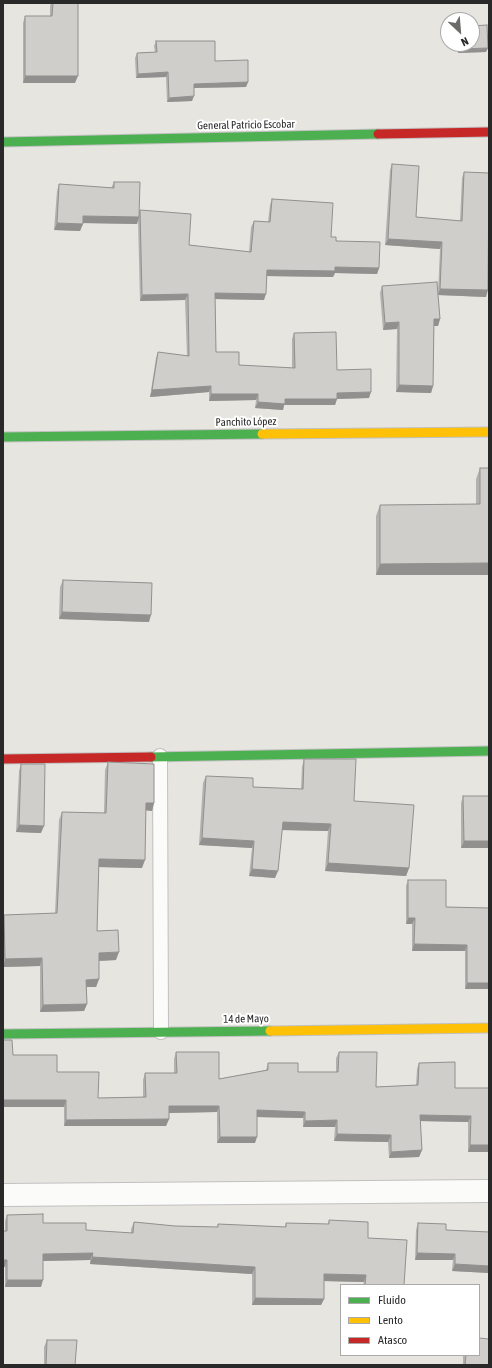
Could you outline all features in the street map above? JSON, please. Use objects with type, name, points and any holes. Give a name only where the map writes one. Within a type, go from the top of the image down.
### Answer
[{"type":"street","name":"General Patricio Escobar","points":[[3,142],[489,132]]},
{"type":"street","name":"Panchito López","points":[[3,437],[489,432]]},
{"type":"street","points":[[3,759],[489,751]]},
{"type":"street","name":"14 de Mayo","points":[[3,1034],[489,1028]]},
{"type":"street","points":[[3,1195],[489,1191]]},
{"type":"lane","points":[[160,756],[161,1032]]},
{"type":"building","points":[[53,3],[78,3],[78,76],[25,76],[25,16],[52,16]]},
{"type":"building","points":[[480,25],[487,25],[488,48],[480,48]]},
{"type":"building","points":[[156,41],[215,41],[215,61],[248,60],[248,82],[194,84],[194,96],[169,98],[168,72],[138,74],[137,53],[157,52]]},
{"type":"building","points":[[392,164],[419,166],[416,217],[462,221],[464,172],[489,173],[488,290],[440,289],[442,242],[388,239]]},
{"type":"building","points":[[114,182],[140,182],[139,217],[83,216],[83,224],[57,223],[59,184],[114,188]]},
{"type":"building","points":[[272,199],[333,203],[331,237],[336,237],[336,241],[380,242],[379,268],[335,267],[335,271],[267,270],[266,294],[215,293],[216,352],[239,352],[239,365],[295,368],[294,333],[336,332],[337,370],[371,369],[371,392],[337,393],[337,399],[285,399],[285,404],[258,402],[258,394],[211,394],[211,386],[152,390],[158,352],[189,356],[188,294],[142,295],[140,210],[191,214],[189,245],[251,252],[254,221],[270,222]]},
{"type":"building","points":[[437,282],[440,319],[434,319],[433,386],[399,385],[399,322],[385,323],[382,286]]},
{"type":"building","points":[[480,468],[489,468],[489,563],[380,564],[380,505],[480,504]]},
{"type":"building","points":[[63,580],[152,583],[151,615],[62,612]]},
{"type":"building","points":[[304,759],[356,759],[354,801],[414,805],[409,868],[328,863],[331,824],[283,822],[278,871],[252,869],[254,841],[202,838],[206,776],[253,778],[253,787],[303,789]]},
{"type":"building","points":[[108,762],[154,764],[154,803],[146,803],[145,860],[99,859],[97,931],[118,930],[119,952],[99,953],[99,979],[86,980],[87,1004],[43,1005],[42,958],[5,959],[4,915],[57,913],[62,812],[106,813]]},
{"type":"building","points":[[21,764],[45,764],[44,826],[19,825]]},
{"type":"building","points":[[463,796],[489,796],[489,841],[464,841]]},
{"type":"building","points":[[408,880],[446,880],[446,907],[489,908],[489,983],[467,983],[467,945],[414,944],[415,918],[408,918]]},
{"type":"building","points":[[3,1040],[12,1040],[13,1055],[57,1055],[57,1072],[99,1072],[98,1098],[146,1097],[145,1073],[177,1073],[176,1052],[219,1052],[219,1079],[268,1070],[268,1063],[298,1063],[298,1072],[338,1072],[339,1052],[377,1052],[376,1087],[418,1085],[419,1063],[455,1062],[455,1088],[489,1088],[489,1145],[470,1145],[471,1116],[420,1115],[422,1150],[391,1152],[391,1135],[337,1134],[337,1120],[305,1121],[305,1112],[257,1110],[257,1137],[220,1137],[219,1106],[169,1106],[169,1119],[66,1120],[66,1100],[3,1100]]},
{"type":"building","points":[[43,1214],[43,1223],[86,1223],[86,1230],[133,1233],[134,1222],[175,1226],[218,1227],[218,1224],[286,1227],[286,1223],[329,1224],[329,1220],[368,1222],[368,1238],[407,1240],[404,1284],[365,1284],[366,1275],[324,1274],[324,1299],[255,1298],[255,1267],[92,1257],[93,1253],[43,1254],[43,1280],[7,1280],[7,1260],[3,1260],[3,1231],[7,1231],[7,1215]]},
{"type":"building","points":[[418,1223],[446,1224],[446,1230],[489,1232],[489,1266],[455,1264],[455,1254],[417,1253]]},
{"type":"building","points":[[480,1338],[489,1339],[489,1365],[465,1365],[466,1356],[480,1356]]},
{"type":"building","points":[[47,1340],[77,1340],[75,1365],[46,1365]]},
{"type":"traffic: fast","points":[[3,142],[378,134]]},
{"type":"traffic: fast","points":[[3,437],[262,434]]},
{"type":"traffic: fast","points":[[151,757],[489,751]]},
{"type":"traffic: fast","points":[[3,1034],[270,1031]]},
{"type":"traffic: slow","points":[[262,434],[489,432]]},
{"type":"traffic: slow","points":[[270,1031],[489,1028]]},
{"type":"traffic: jam","points":[[378,134],[489,132]]},
{"type":"traffic: jam","points":[[3,759],[151,757]]}]
